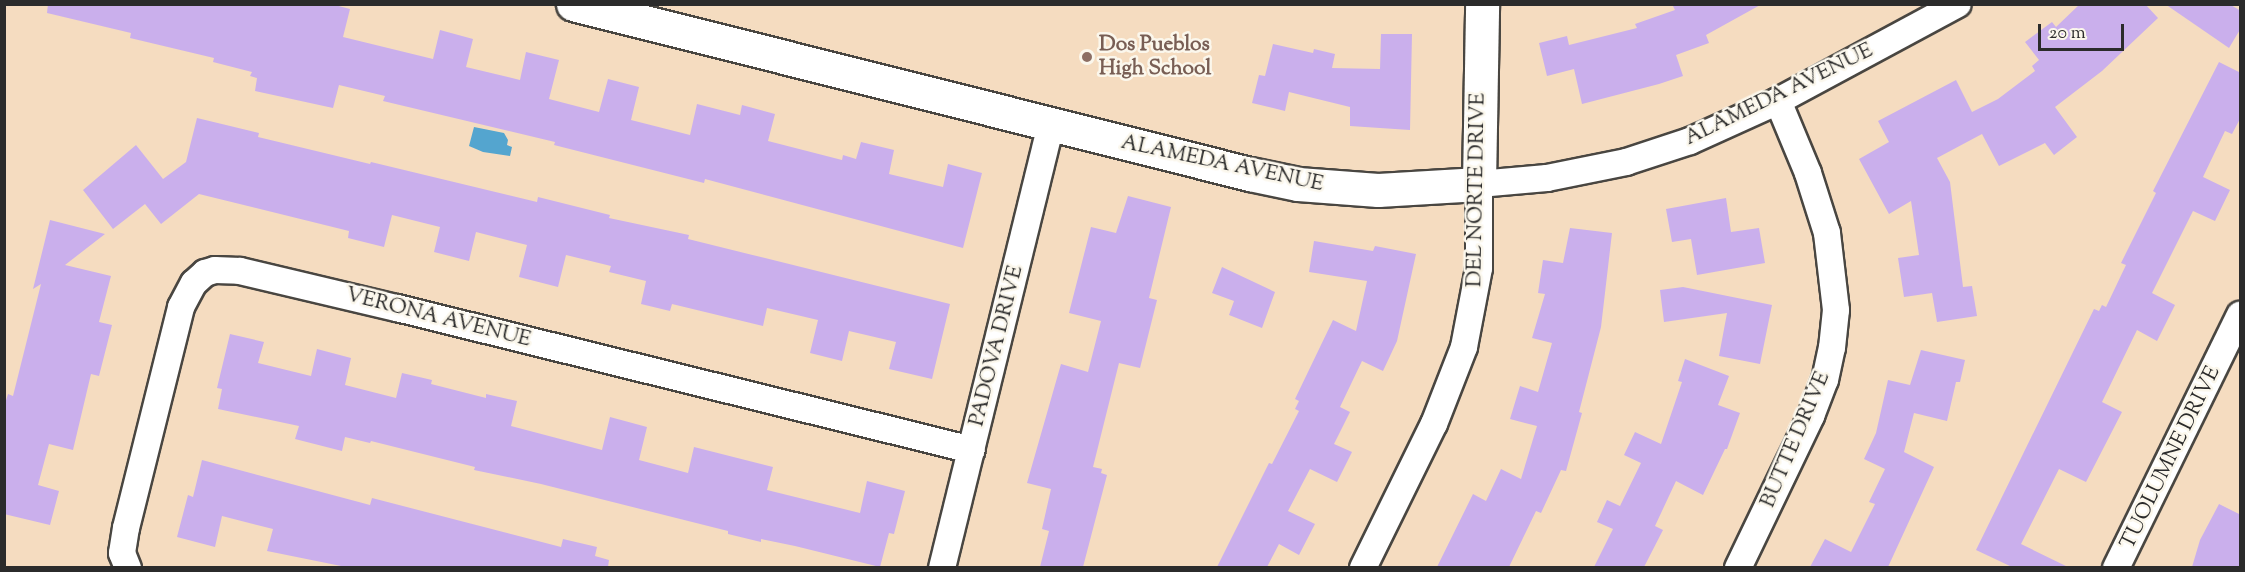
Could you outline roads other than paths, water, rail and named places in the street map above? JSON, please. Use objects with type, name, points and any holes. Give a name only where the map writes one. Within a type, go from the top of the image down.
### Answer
[{"type":"street","name":"ALAMEDA AVENUE","points":[[573,4],[1051,125],[1298,184],[1378,190],[1547,178],[1626,162],[1690,141],[1778,100],[1958,4]]},
{"type":"street","name":"DEL NORTE DRIVE","points":[[1363,567],[1434,424],[1464,347],[1479,268],[1482,4]]},
{"type":"street","name":"BUTTE DRIVE","points":[[1738,567],[1811,416],[1825,380],[1832,348],[1836,310],[1827,233],[1808,173],[1778,100]]},
{"type":"street","name":"PADOVA DRIVE","points":[[942,567],[1051,125]]},
{"type":"street","name":"VERONA AVENUE","points":[[128,567],[122,553],[126,528],[181,307],[194,283],[205,273],[215,270],[240,271],[353,297],[972,450]]},
{"type":"street","name":"TUOLUMNE DRIVE","points":[[2116,567],[2241,315]]},
{"type":"water","points":[[474,127],[504,133],[508,140],[507,145],[512,147],[510,156],[483,152],[469,146]]},
{"type":"place","name":"Dos Pueblos High School","points":[[1087,57]]}]
